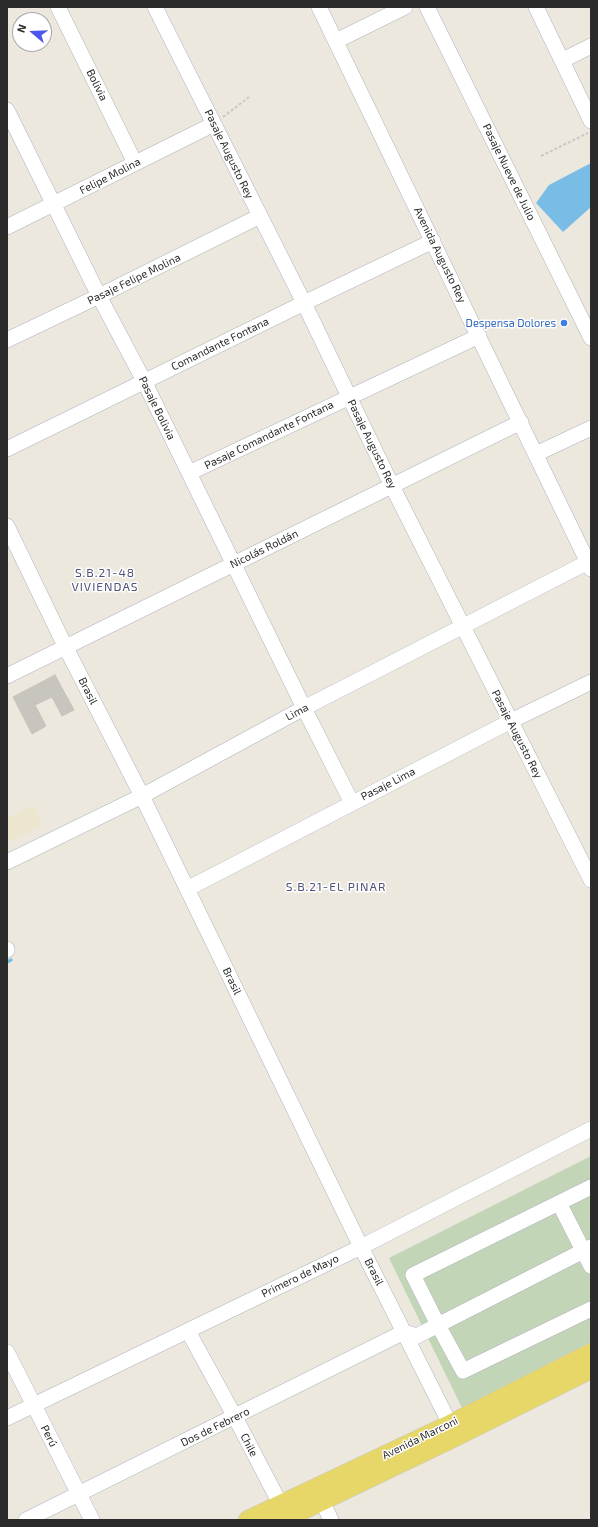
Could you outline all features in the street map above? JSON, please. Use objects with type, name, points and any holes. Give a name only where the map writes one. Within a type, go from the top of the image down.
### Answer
[{"type":"main road","name":"Avenida Marconi","points":[[248,1520],[283,1514],[322,1501],[454,1430],[591,1353]]},
{"type":"main road","name":"Avenida Marconi","points":[[283,1514],[454,1430],[591,1369]]},
{"type":"street","name":"Bolivia","points":[[58,7],[135,163]]},
{"type":"street","name":"Pasaje Augusto Rey","points":[[155,7],[304,303],[392,486],[591,880]]},
{"type":"street","name":"Avenida Augusto Rey","points":[[319,7],[589,565]]},
{"type":"street","points":[[336,41],[405,7]]},
{"type":"street","name":"Pasaje Nueve de Julio","points":[[428,7],[586,314],[591,338]]},
{"type":"street","points":[[536,7],[591,121]]},
{"type":"street","points":[[562,60],[591,46]]},
{"type":"street","name":"Pasaje Bolivia","points":[[7,110],[99,296],[144,381],[233,565],[352,803]]},
{"type":"street","name":"Felipe Molina","points":[[7,227],[214,124]]},
{"type":"street","name":"Pasaje Felipe Molina","points":[[7,340],[260,216]]},
{"type":"street","name":"Comandante Fontana","points":[[7,448],[304,303],[433,242]]},
{"type":"street","name":"Pasaje Comandante Fontana","points":[[189,473],[479,336]]},
{"type":"street","name":"Nicolás Roldán","points":[[7,676],[521,422]]},
{"type":"street","points":[[536,454],[591,428]]},
{"type":"street","name":"Brasil","points":[[7,526],[66,648],[142,796],[361,1247],[454,1430]]},
{"type":"street","name":"Lima","points":[[7,862],[142,796],[304,708],[589,565]]},
{"type":"street","name":"Pasaje Lima","points":[[187,889],[511,721],[591,682]]},
{"type":"street","name":"Primero de Mayo","points":[[7,1418],[361,1247],[591,1129]]},
{"type":"street","points":[[591,1187],[413,1275],[463,1371],[591,1309]]},
{"type":"street","points":[[559,1203],[587,1249],[591,1266]]},
{"type":"street","points":[[404,1332],[416,1336],[587,1249]]},
{"type":"street","name":"Chile","points":[[188,1331],[235,1417],[283,1514]]},
{"type":"street","name":"Dos de Febrero","points":[[26,1520],[404,1332]]},
{"type":"street","name":"Perú","points":[[7,1352],[92,1520]]},
{"type":"street","points":[[322,1501],[331,1520]]},
{"type":"path","points":[[214,124],[249,97]]},
{"type":"path","points":[[540,156],[586,135],[591,129]]},
{"type":"shaded area","points":[[33,805],[43,826],[7,843],[7,818]]},
{"type":"green space","points":[[591,1156],[591,1344],[463,1410],[389,1258]]},
{"type":"water","points":[[591,163],[591,207],[563,232],[536,203],[549,185]]},
{"type":"building","points":[[55,675],[74,710],[62,716],[52,697],[35,705],[46,726],[32,734],[13,697]]},
{"type":"waterway","points":[[7,962],[11,960]]},
{"type":"place","name":"Despensa Dolores","points":[[564,323]]},
{"type":"district","name":"S.B.21-48 VIVIENDAS","points":[[105,580]]},
{"type":"district","name":"S.B.21-EL PINAR","points":[[336,887]]}]
